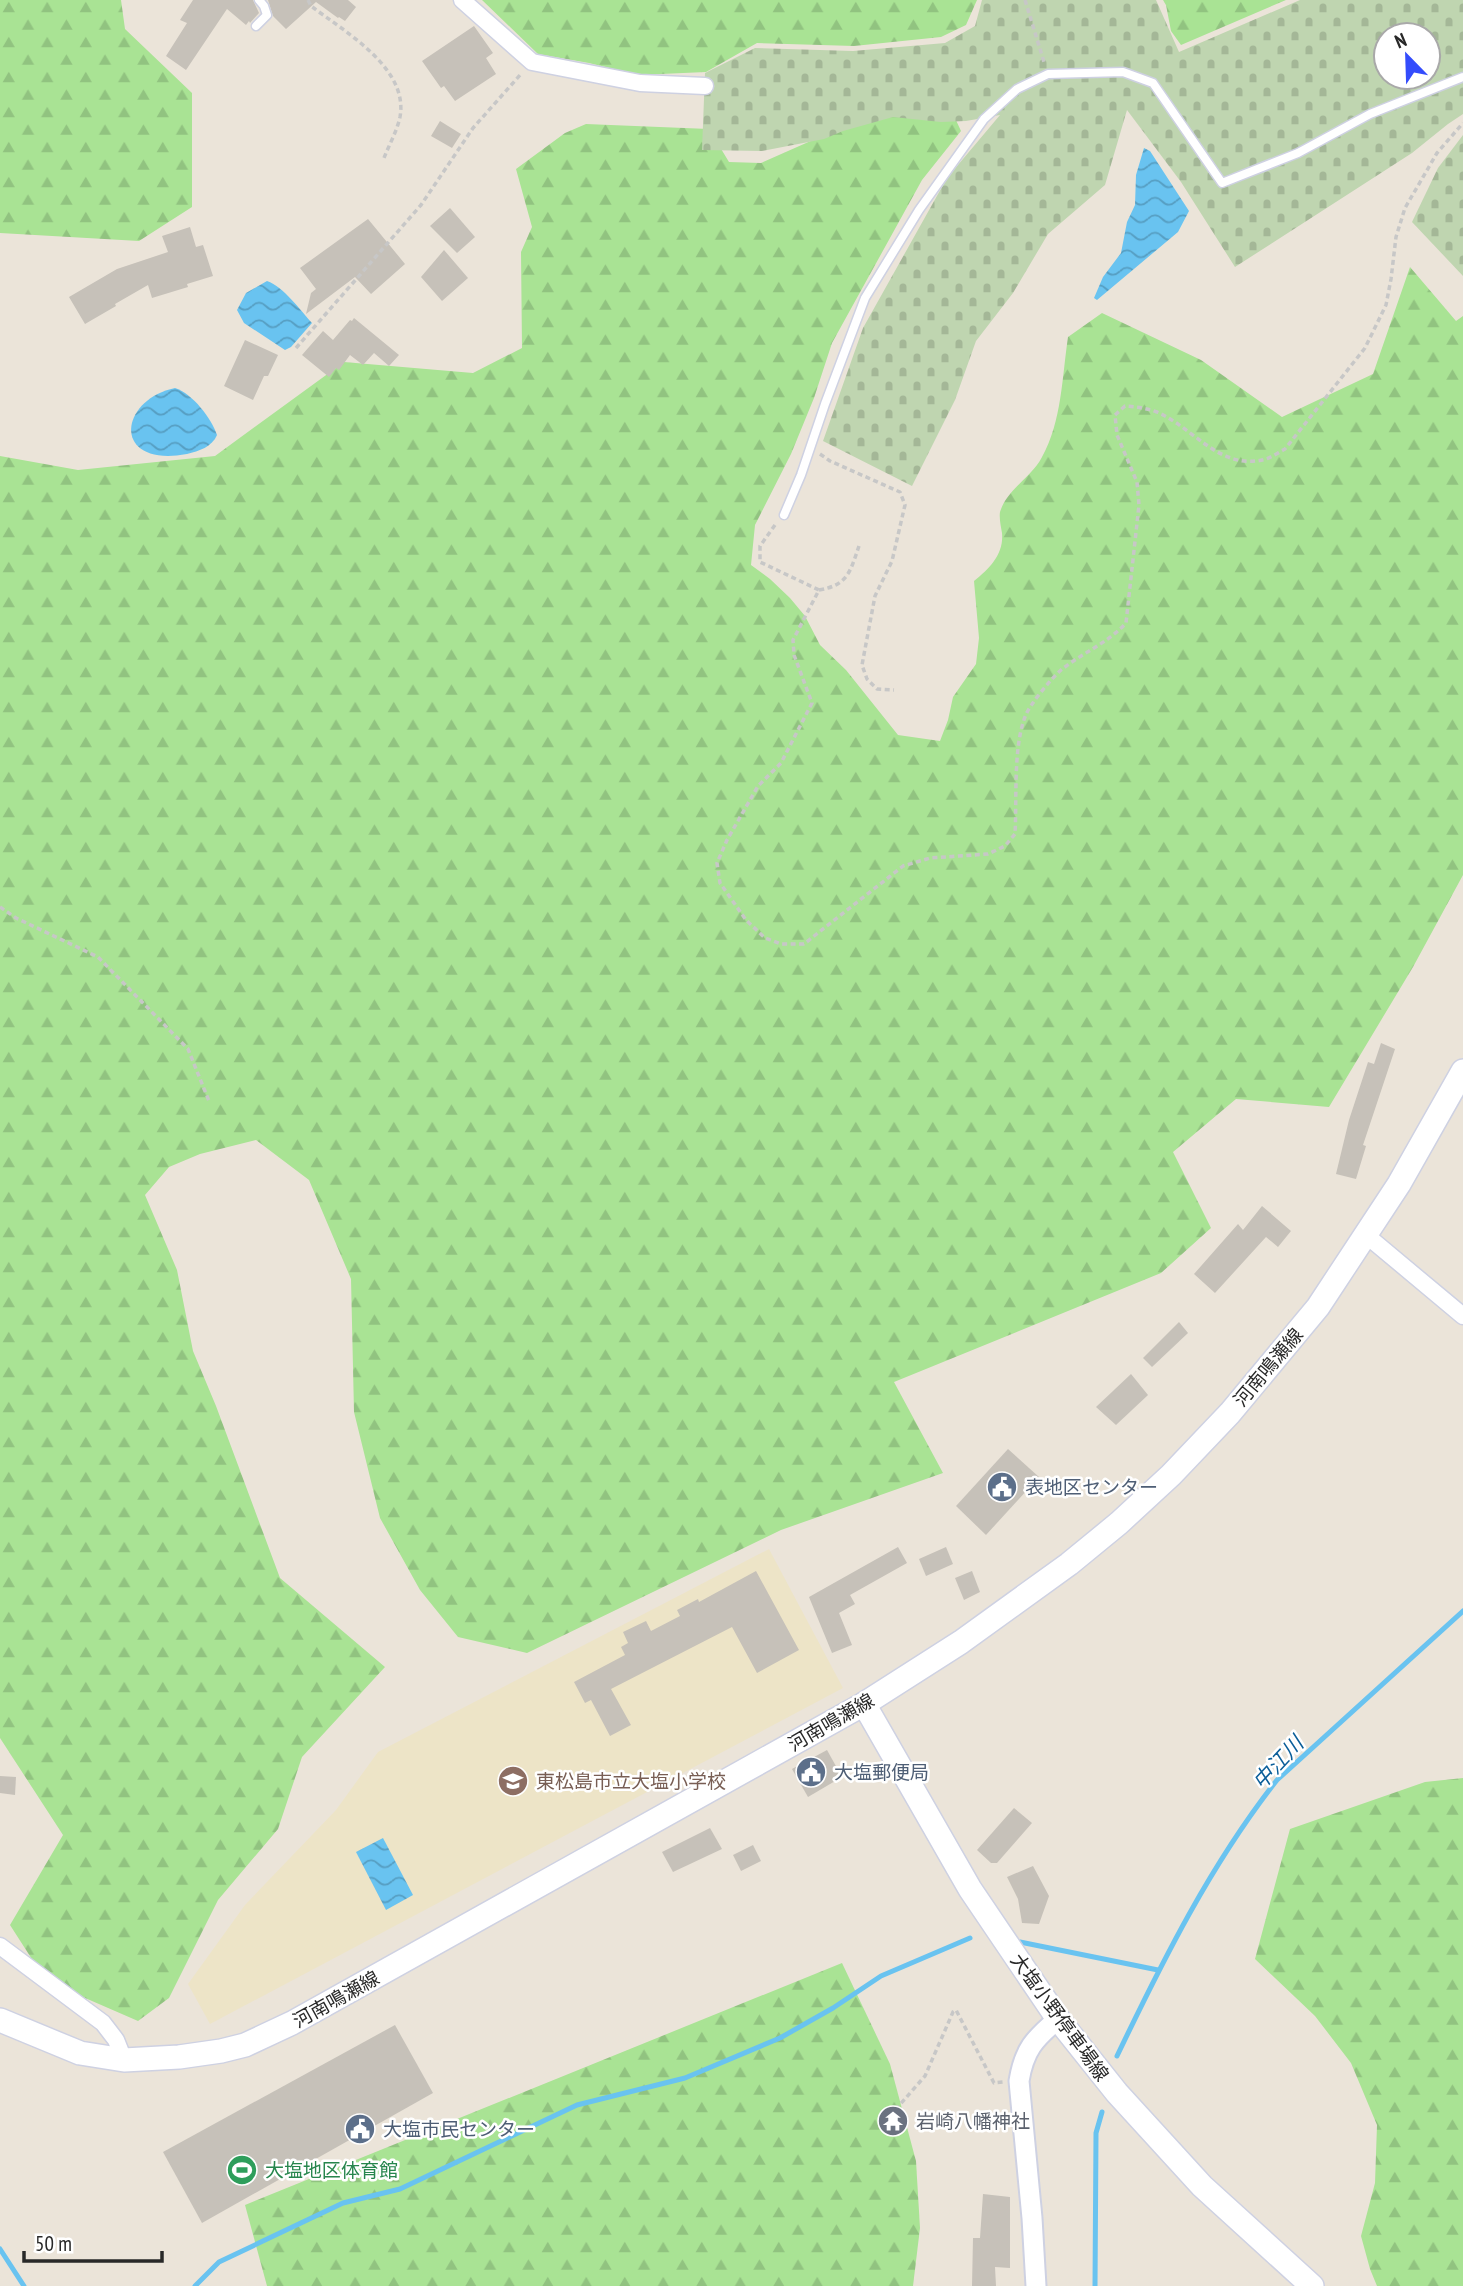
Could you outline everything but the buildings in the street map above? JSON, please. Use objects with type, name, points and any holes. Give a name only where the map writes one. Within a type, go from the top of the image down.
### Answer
[{"type":"main road","name":"河南鳴瀬線","points":[[0,2021],[80,2053],[124,2060],[179,2057],[244,2045],[292,2023],[864,1704],[961,1642],[1069,1564],[1119,1523],[1222,1422],[1318,1307],[1399,1184],[1463,1071]]},
{"type":"main road","name":"大塩小野停車場線","points":[[864,1704],[970,1889],[1058,2019],[1117,2093],[1202,2186],[1312,2286]]},
{"type":"street","points":[[463,0],[532,62],[640,83],[705,86]]},
{"type":"street","points":[[1367,1235],[1463,1315]]},
{"type":"street","points":[[0,1946],[103,2023],[116,2040],[124,2060]]},
{"type":"street","points":[[1036,2286],[1019,2081],[1022,2063],[1033,2040],[1058,2019]]},
{"type":"lane","points":[[256,26],[267,15],[259,0]]},
{"type":"lane","points":[[784,516],[865,298],[919,210],[984,119],[1017,89],[1048,74],[1123,72],[1153,83],[1222,183],[1298,153],[1370,114],[1463,77]]},
{"type":"path","points":[[308,0],[312,6],[372,52],[395,83],[401,103],[400,119],[384,159]]},
{"type":"path","points":[[1025,0],[1048,74]]},
{"type":"path","points":[[296,348],[421,205],[473,128],[532,62]]},
{"type":"path","points":[[819,590],[793,640],[794,655],[812,703],[781,763],[758,786],[717,863],[720,883],[746,920],[765,939],[780,944],[804,944],[903,866],[930,858],[988,854],[1005,846],[1015,834],[1019,736],[1026,713],[1059,672],[1115,635],[1126,623],[1139,505],[1137,482],[1117,435],[1115,415],[1125,406],[1142,407],[1160,414],[1230,459],[1267,459],[1285,449],[1365,348],[1386,305],[1396,237],[1405,208],[1437,153],[1463,123]]},
{"type":"path","points":[[810,447],[830,461],[900,492],[905,505],[892,561],[875,596],[862,666],[867,679],[877,689],[894,690]]},
{"type":"path","points":[[784,516],[760,546],[760,562],[819,590],[834,587],[848,576],[859,546]]},
{"type":"path","points":[[0,907],[16,918],[98,957],[188,1048],[209,1101]]},
{"type":"path","points":[[890,2116],[925,2076],[956,2010],[994,2083],[1019,2081]]},
{"type":"shaded area","name":"東松島市立大塩小学校","points":[[769,1549],[843,1688],[210,2024],[188,1984],[245,1905],[336,1810],[378,1752]]},
{"type":"green space","points":[[0,0],[121,0],[125,29],[192,93],[192,207],[139,241],[0,233]]},
{"type":"green space","points":[[482,0],[977,0],[966,25],[941,37],[854,46],[757,43],[706,72],[638,75],[538,54]]},
{"type":"green space","points":[[982,0],[1156,0],[1179,52],[1300,0],[1463,0],[1463,114],[1412,153],[1235,267],[1181,182],[1127,110],[1105,185],[1048,234],[1013,293],[976,341],[955,400],[912,486],[823,441],[863,328],[947,178],[1000,115],[941,122],[893,117],[824,139],[762,151],[702,150],[705,73],[755,48],[853,51],[945,43],[975,26]]},
{"type":"green space","points":[[1163,0],[1286,0],[1181,45],[1171,31]]},
{"type":"green space","points":[[942,90],[961,131],[922,180],[832,343],[814,398],[791,454],[755,525],[751,565],[790,598],[805,616],[820,645],[846,670],[898,735],[940,741],[953,697],[976,664],[979,638],[974,581],[990,566],[1001,548],[1000,512],[1003,504],[1038,464],[1049,443],[1060,398],[1068,337],[1102,313],[1201,360],[1282,417],[1373,374],[1410,267],[1456,321],[1463,316],[1463,875],[1413,967],[1329,1107],[1236,1099],[1173,1152],[1211,1228],[1161,1273],[894,1382],[943,1473],[781,1530],[527,1653],[458,1637],[420,1590],[380,1518],[354,1412],[351,1279],[309,1180],[256,1140],[200,1154],[169,1167],[145,1195],[177,1270],[193,1351],[280,1578],[385,1667],[302,1757],[278,1829],[218,1900],[169,1998],[138,2021],[46,1981],[10,1925],[63,1835],[0,1738],[0,456],[78,470],[215,456],[344,362],[473,373],[522,348],[521,252],[532,227],[516,169],[565,133],[586,124],[709,129],[729,162],[761,163],[874,113]]},
{"type":"green space","points":[[1463,135],[1463,276],[1412,222],[1438,168]]},
{"type":"green space","points":[[1463,1778],[1463,2286],[1377,2286],[1361,2236],[1375,2183],[1377,2125],[1351,2063],[1315,2016],[1255,1959],[1290,1829],[1425,1782]]},
{"type":"green space","points":[[842,1963],[890,2064],[916,2161],[920,2228],[913,2286],[267,2286],[245,2205]]},
{"type":"water","points":[[1144,148],[1150,151],[1189,211],[1178,232],[1097,300],[1094,298],[1103,277],[1121,253],[1127,222],[1135,205],[1136,175]]},
{"type":"water","points":[[267,281],[286,293],[312,323],[291,347],[285,350],[244,323],[237,310],[246,293]]},
{"type":"water","points":[[175,388],[201,407],[217,435],[208,445],[187,454],[162,456],[145,451],[135,442],[131,431],[134,418],[142,405],[156,395]]},
{"type":"water","points":[[383,1838],[413,1895],[386,1910],[356,1852]]},
{"type":"waterway","name":"中江川","points":[[1117,2056],[1170,1949],[1210,1879],[1277,1780],[1463,1611]]},
{"type":"waterway","points":[[195,2286],[219,2262],[343,2203],[400,2189],[577,2105],[685,2078],[780,2038],[833,2008],[881,1976],[970,1938]]},
{"type":"waterway","points":[[1020,1942],[1158,1970]]},
{"type":"waterway","points":[[1095,2286],[1096,2133],[1102,2112]]},
{"type":"waterway","points":[[0,2249],[24,2286]]},
{"type":"place","name":"表地区センター","points":[[1002,1487]]},
{"type":"place","name":"大塩郵便局","points":[[811,1772]]},
{"type":"place","name":"東松島市立大塩小学校","points":[[513,1781]]},
{"type":"place","name":"岩崎八幡神社","points":[[893,2121]]},
{"type":"place","name":"大塩市民センター","points":[[360,2129]]},
{"type":"place","name":"大塩地区体育館","points":[[242,2170]]}]
